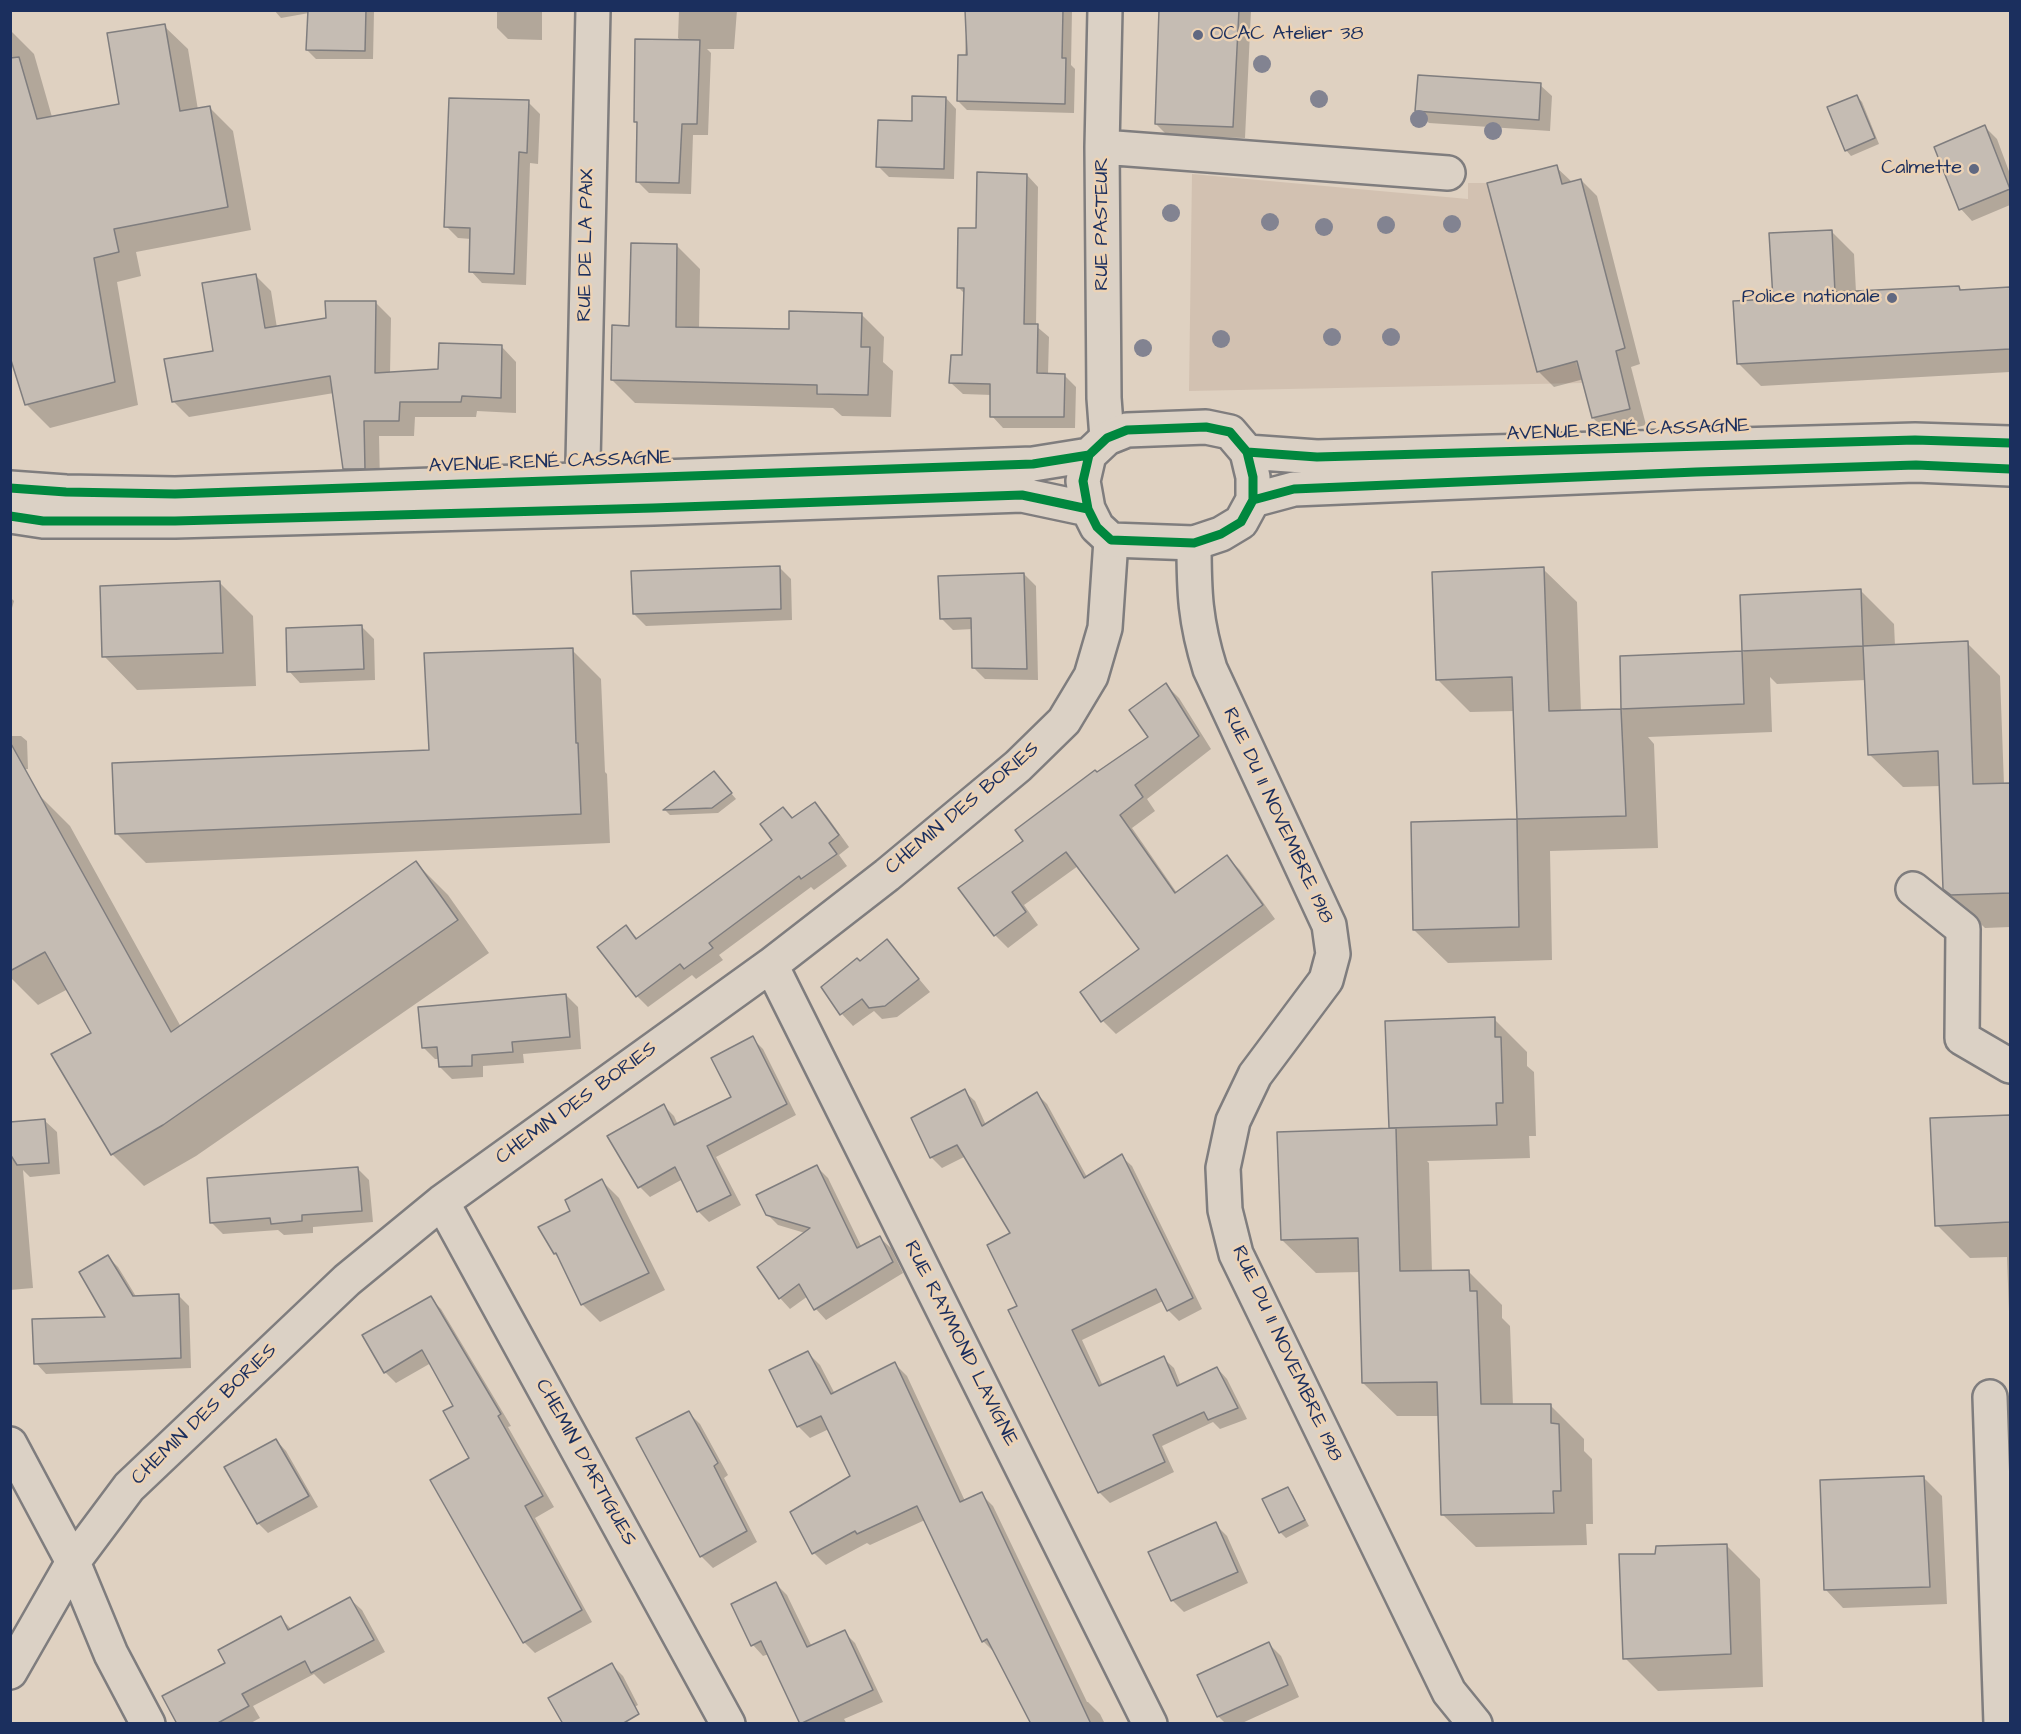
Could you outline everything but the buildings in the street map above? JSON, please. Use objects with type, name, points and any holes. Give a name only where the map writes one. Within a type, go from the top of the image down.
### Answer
[{"type":"street","name":"RUE DE LA PAIX","points":[[582,495],[593,10]]},
{"type":"street","name":"RUE PASTEUR","points":[[1098,447],[1104,398],[1102,147],[1106,10]]},
{"type":"street","points":[[1102,147],[1448,173]]},
{"type":"street","points":[[1206,427],[1230,432],[1247,452],[1253,477],[1253,500],[1241,522],[1221,534],[1194,543],[1111,540],[1097,527],[1088,509],[1083,481],[1098,447],[1127,430],[1206,427]]},
{"type":"street","name":"AVENUE RENÉ CASSAGNE","points":[[1247,452],[1317,457],[1915,440],[2010,443]]},
{"type":"street","name":"AVENUE RENÉ CASSAGNE","points":[[10,516],[44,521],[175,521],[1038,464],[1098,447]]},
{"type":"street","points":[[1253,500],[1294,489],[1684,472],[1916,465],[2010,469]]},
{"type":"street","name":"AVENUE RENÉ CASSAGNE","points":[[10,488],[66,492],[176,494],[1022,495],[1088,509]]},
{"type":"street","name":"CHEMIN DES BORIES","points":[[10,1672],[73,1562],[129,1487],[347,1280],[442,1202],[771,965],[886,875],[1018,766],[1064,721],[1091,676],[1105,628],[1111,540]]},
{"type":"street","name":"RUE DU 11 NOVEMBRE 1918","points":[[1194,543],[1195,608],[1200,637],[1210,669],[1329,925],[1333,954],[1326,980],[1255,1076],[1233,1121],[1223,1168],[1225,1210],[1236,1254],[1401,1594],[1449,1692],[1475,1724]]},
{"type":"street","points":[[1912,889],[1963,929],[1962,1038],[2010,1066]]},
{"type":"street","name":"RUE RAYMOND LAVIGNE","points":[[771,965],[1150,1724]]},
{"type":"street","name":"CHEMIN D'ARTIGUES","points":[[442,1202],[728,1724]]},
{"type":"street","points":[[1990,1397],[2001,1724]]},
{"type":"street","points":[[10,1444],[73,1562],[111,1654],[148,1724]]},
{"type":"shaded area","points":[[1192,174],[1468,199],[1468,183],[1487,183],[1537,371],[1575,361],[1583,383],[1189,391]]},
{"type":"cycle path","points":[[1206,427],[1230,432],[1247,452],[1253,477],[1253,500],[1241,522],[1221,534],[1194,543],[1111,540],[1097,527],[1088,509],[1083,481],[1089,455],[1107,438],[1127,430],[1206,427]]},
{"type":"cycle path","points":[[1247,452],[1317,457],[1915,440],[2010,443]]},
{"type":"cycle path","points":[[10,488],[66,492],[175,494],[1033,464],[1089,455]]},
{"type":"cycle path","points":[[1253,500],[1294,489],[1696,472],[1916,465],[2010,469]]},
{"type":"cycle path","points":[[10,516],[43,521],[175,521],[1022,495],[1088,509]]},
{"type":"place","name":"OCAC Atelier 38","points":[[1198,35]]},
{"type":"place","name":"Calmette","points":[[1974,169]]},
{"type":"place","name":"Police nationale","points":[[1892,298]]}]
